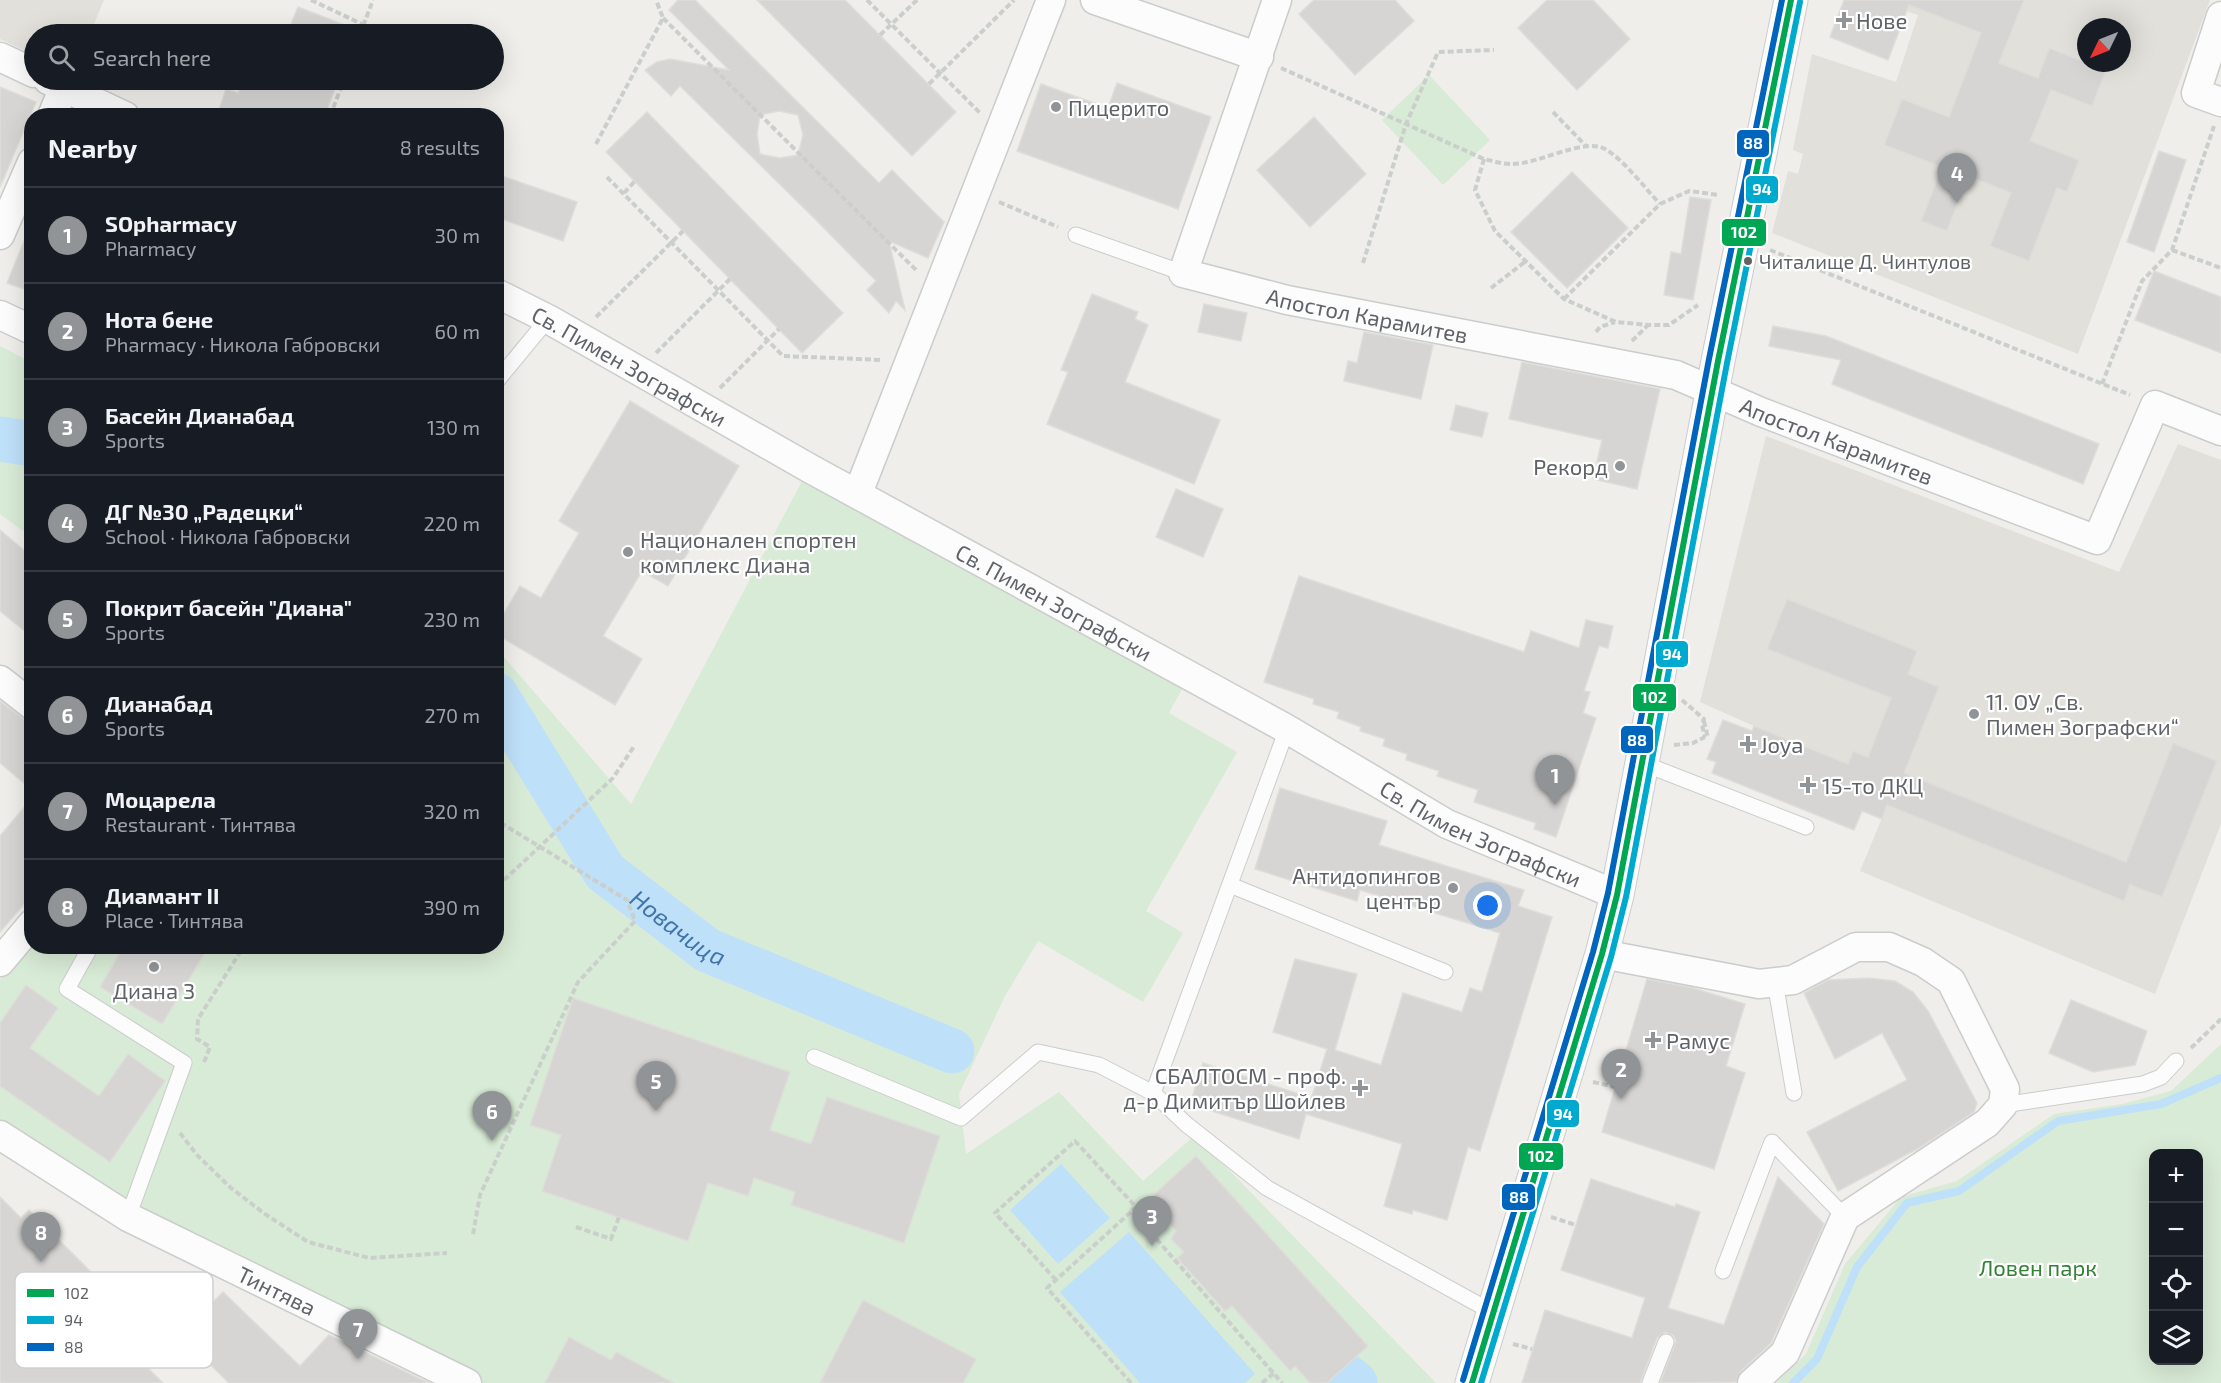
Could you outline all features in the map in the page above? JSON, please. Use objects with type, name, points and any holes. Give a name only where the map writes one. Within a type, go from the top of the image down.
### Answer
[{"type":"street","points":[[858,493],[1051,0]]},
{"type":"street","points":[[1095,0],[1259,57]]},
{"type":"street","points":[[1183,273],[1277,0]]},
{"type":"street","points":[[1472,1383],[1500,1328],[1654,754],[1713,391],[1784,2]]},
{"type":"street","points":[[2221,16],[2196,93],[2221,102]]},
{"type":"street","points":[[0,57],[24,68]]},
{"type":"street","points":[[53,108],[55,90]]},
{"type":"street","points":[[70,90],[108,108]]},
{"type":"street","points":[[0,235],[24,180]]},
{"type":"street","name":"Апостол Карамитев","points":[[1183,273],[1287,300],[1676,375],[1761,412],[2097,540],[2155,405]]},
{"type":"street","name":"Св. Пимен Зографски","points":[[504,297],[548,319],[1287,729],[1447,824],[1617,895]]},
{"type":"street","points":[[0,315],[24,326]]},
{"type":"street","points":[[2155,405],[2221,431]]},
{"type":"street","points":[[0,680],[24,699]]},
{"type":"street","points":[[0,962],[24,934]]},
{"type":"street","points":[[1602,954],[1759,984],[1793,980],[1856,947],[1889,946],[1923,962],[1951,981],[2005,1089],[2003,1105],[1987,1123],[1845,1217],[1785,1353],[1752,1383]]},
{"type":"street","name":"Тинтява","points":[[0,1135],[128,1218],[467,1383]]},
{"type":"lane","name":"Апостол Карамитев","points":[[1076,235],[1183,273]]},
{"type":"lane","points":[[504,372],[548,319]]},
{"type":"lane","points":[[1154,1093],[1287,729]]},
{"type":"lane","points":[[1654,754],[1806,827]]},
{"type":"lane","points":[[1230,885],[1445,972]]},
{"type":"lane","points":[[87,954],[67,989],[184,1063],[128,1218]]},
{"type":"lane","points":[[1775,982],[1794,1093]]},
{"type":"lane","points":[[814,1057],[961,1118],[1038,1052],[1099,1065],[1154,1093],[1186,1124],[1267,1188],[1500,1328]]},
{"type":"lane","points":[[2003,1105],[2143,1084],[2161,1077],[2176,1061]]},
{"type":"lane","points":[[1723,1271],[1772,1142],[1845,1217]]},
{"type":"lane","points":[[1650,1383],[1666,1342]]},
{"type":"path","points":[[311,0],[362,24]]},
{"type":"path","points":[[364,24],[373,0]]},
{"type":"path","points":[[656,0],[663,18],[937,291]]},
{"type":"path","points":[[867,0],[999,133]]},
{"type":"path","points":[[880,35],[917,0]]},
{"type":"path","points":[[929,84],[1014,0]]},
{"type":"path","points":[[596,144],[663,18]]},
{"type":"path","points":[[1363,263],[1406,124],[1438,52],[1494,50]]},
{"type":"path","points":[[1259,57],[1484,159],[1511,164],[1539,160],[1595,144],[1605,149],[1660,204]]},
{"type":"path","points":[[333,108],[340,90]]},
{"type":"path","points":[[1553,112],[1586,146]]},
{"type":"path","points":[[2102,384],[2142,282],[2172,250],[2213,130]]},
{"type":"path","points":[[1484,159],[1475,190],[1495,231],[1564,299],[1616,322],[1649,325],[1669,325],[1698,305]]},
{"type":"path","points":[[607,177],[783,356],[910,361]]},
{"type":"path","points":[[624,193],[635,182]]},
{"type":"path","points":[[1564,299],[1660,204],[1689,191],[1719,195]]},
{"type":"path","points":[[976,192],[1076,235]]},
{"type":"path","points":[[577,335],[683,231]]},
{"type":"path","points":[[1764,248],[2155,405]]},
{"type":"path","points":[[2172,250],[2221,268]]},
{"type":"path","points":[[1491,288],[1526,261]]},
{"type":"path","points":[[639,370],[730,279]]},
{"type":"path","points":[[703,406],[779,329]]},
{"type":"path","points":[[1678,698],[1704,719],[1706,738]]},
{"type":"path","points":[[1654,754],[1706,738],[1714,740]]},
{"type":"path","points":[[504,880],[613,778],[635,746]]},
{"type":"path","points":[[474,1234],[480,1195],[578,982],[635,921],[627,900],[504,825]]},
{"type":"path","points":[[202,1068],[210,1047],[197,1039],[198,1019],[239,954]]},
{"type":"path","points":[[2176,1061],[2221,1019]]},
{"type":"path","points":[[1596,1082],[1615,1087]]},
{"type":"path","points":[[177,1130],[197,1155],[231,1188],[308,1242],[369,1258],[447,1253]]},
{"type":"path","points":[[1056,1280],[995,1214],[1075,1141],[1136,1207],[1131,1211],[1056,1280],[1047,1288],[1131,1383]]},
{"type":"path","points":[[1131,1211],[1282,1383]]},
{"type":"path","points":[[576,1227],[611,1239],[619,1217]]},
{"type":"path","points":[[1553,1218],[1576,1225]]},
{"type":"path","points":[[1500,1328],[1532,1349]]},
{"type":"path","points":[[1262,1383],[1274,1373]]},
{"type":"shaded area","points":[[0,0],[104,0],[94,24],[24,24],[24,50],[0,39]]},
{"type":"shaded area","points":[[1874,0],[2210,0],[2078,354],[1772,233],[1788,171],[1798,174],[1803,154],[1793,150],[1812,54],[1896,82],[1918,15]]},
{"type":"shaded area","name":"11. ОУ „Св. Пимен Зографски“","points":[[1766,436],[2119,572],[2178,444],[2221,460],[2221,824],[2155,994],[1860,871],[1887,806],[1867,798],[1881,762],[1854,751],[1848,764],[1700,702]]},
{"type":"green space","points":[[1429,75],[1490,140],[1443,185],[1382,120]]},
{"type":"green space","points":[[0,346],[24,358],[24,530],[0,514]]},
{"type":"green space","points":[[809,468],[1189,676],[1169,713],[1237,752],[1146,911],[1183,933],[1143,1002],[1038,941],[1005,996],[959,1094],[966,1154],[1059,1092],[1143,1181],[1195,1135],[1436,1383],[467,1383],[327,1314],[0,1128],[0,980],[24,949],[24,954],[504,954],[504,657],[631,804]]},
{"type":"green space","name":"Ловен парк","points":[[2221,1044],[2221,1383],[1776,1383],[1806,1354],[1845,1264],[1901,1197],[1957,1181],[2054,1114],[2122,1104],[2171,1091]]},
{"type":"water","points":[[1061,1164],[1110,1218],[1058,1264],[1010,1210]]},
{"type":"water","points":[[1129,1232],[1255,1374],[1245,1383],[1140,1383],[1060,1292]]},
{"type":"building","points":[[678,0],[695,0],[879,183],[892,170],[944,222],[928,258],[889,241],[905,310],[896,301],[889,313],[867,290],[876,281],[814,218],[680,86],[671,96],[645,70],[657,62],[670,59],[729,70],[669,10]],"holes":[[[779,111],[798,115],[803,135],[798,155],[780,158],[760,154],[757,134],[760,115]]]},
{"type":"building","points":[[757,0],[845,0],[956,112],[912,156]]},
{"type":"building","points":[[1314,0],[1395,0],[1414,21],[1355,75],[1299,14]]},
{"type":"building","points":[[1547,0],[1593,0],[1630,39],[1577,90],[1518,28]]},
{"type":"building","points":[[1844,0],[2024,0],[1999,63],[2038,78],[2049,48],[2077,59],[2077,72],[2105,72],[2092,106],[2051,90],[2030,141],[2079,160],[2067,192],[2057,188],[2029,261],[1990,246],[2011,193],[1968,176],[1947,231],[1921,221],[1942,167],[1884,145],[1902,99],[1949,117],[1981,33],[1909,5],[1888,60],[1830,37]]},
{"type":"building","points":[[298,7],[342,24],[291,24]]},
{"type":"building","points":[[1117,83],[1211,117],[1178,209],[1017,151],[1041,84],[1108,108]]},
{"type":"building","points":[[0,87],[36,102],[33,108],[24,108],[24,130],[0,187]]},
{"type":"building","points":[[226,90],[238,93],[239,90],[334,90],[328,108],[220,108]]},
{"type":"building","points":[[647,112],[843,313],[802,353],[606,152]]},
{"type":"building","points":[[1314,117],[1366,174],[1310,227],[1257,170]]},
{"type":"building","points":[[2159,151],[2186,160],[2154,252],[2127,242]]},
{"type":"building","points":[[1572,172],[1628,228],[1567,288],[1511,232]]},
{"type":"building","points":[[504,177],[577,202],[563,241],[504,220]]},
{"type":"building","points":[[1690,197],[1711,200],[1693,300],[1664,295],[1671,252],[1681,254]]},
{"type":"building","points":[[24,241],[24,289],[7,283]]},
{"type":"building","points":[[2154,271],[2221,297],[2221,353],[2135,320]]},
{"type":"building","points":[[1092,294],[1138,312],[1135,319],[1148,325],[1125,382],[1220,420],[1194,484],[1047,424],[1068,372],[1061,370]]},
{"type":"building","points":[[1204,304],[1247,313],[1241,341],[1198,332]]},
{"type":"building","points":[[1773,326],[1826,336],[2099,444],[2083,484],[1832,384],[1841,360],[1769,346]]},
{"type":"building","points":[[1364,332],[1433,345],[1421,399],[1344,381],[1348,361],[1357,363]]},
{"type":"building","points":[[1522,362],[1660,389],[1637,489],[1593,479],[1602,440],[1509,419]]},
{"type":"building","name":"Национален спортен комплекс Диана","points":[[630,401],[739,466],[668,586],[642,571],[603,636],[642,659],[615,705],[504,639],[504,613],[520,586],[541,598],[579,533],[559,521]]},
{"type":"building","points":[[1456,405],[1488,413],[1482,437],[1450,430]]},
{"type":"building","points":[[1176,489],[1223,509],[1203,557],[1156,537]]},
{"type":"building","points":[[0,530],[24,550],[24,630],[0,611]]},
{"type":"building","points":[[1299,576],[1524,652],[1531,631],[1579,648],[1586,620],[1613,626],[1608,648],[1599,646],[1584,691],[1590,692],[1583,713],[1596,718],[1556,837],[1534,829],[1536,823],[1474,802],[1478,790],[1437,776],[1439,771],[1406,760],[1407,754],[1383,746],[1385,739],[1360,731],[1361,727],[1337,718],[1339,712],[1313,704],[1314,699],[1264,682]]},
{"type":"building","points":[[1787,599],[1917,651],[1908,674],[1939,687],[1904,773],[2126,862],[2173,743],[2217,761],[2162,897],[2130,885],[2124,901],[1887,805],[1882,819],[1862,811],[1854,830],[1712,773],[1716,762],[1707,759],[1723,720],[1752,731],[1754,726],[1848,764],[1853,751],[1868,757],[1891,698],[1767,649]]},
{"type":"building","points":[[0,701],[24,719],[24,783],[0,763]]},
{"type":"building","points":[[1280,788],[1387,821],[1379,845],[1524,890],[1518,906],[1552,917],[1480,1151],[1468,1147],[1447,1220],[1413,1210],[1412,1214],[1384,1206],[1402,1144],[1306,1114],[1299,1139],[1190,1104],[1203,1063],[1311,1098],[1327,1049],[1273,1032],[1295,959],[1357,974],[1335,1050],[1381,1065],[1403,993],[1462,1012],[1470,988],[1482,992],[1500,933],[1360,890],[1357,901],[1255,869]]},
{"type":"building","points":[[24,808],[24,904],[0,932],[0,836]]},
{"type":"building","name":"Диана 3","points":[[119,954],[204,954],[162,1024],[100,987]]},
{"type":"building","points":[[1868,978],[1895,981],[1913,992],[1928,1011],[1977,1103],[1974,1112],[1919,1148],[1838,1191],[1807,1132],[1907,1080],[1882,1033],[1835,1059],[1804,993],[1828,980]]},
{"type":"building","points":[[1647,979],[1693,988],[1745,1004],[1726,1066],[1745,1073],[1714,1169],[1602,1132]]},
{"type":"building","points":[[26,985],[58,1008],[30,1048],[99,1096],[128,1054],[165,1081],[110,1162],[0,1086],[0,1023]]},
{"type":"building","points":[[573,998],[790,1072],[770,1130],[811,1144],[827,1097],[940,1136],[904,1243],[791,1205],[795,1192],[754,1178],[748,1196],[708,1183],[688,1241],[542,1191],[561,1135],[530,1125]]},
{"type":"building","points":[[2071,1000],[2147,1031],[2135,1065],[2093,1072],[2049,1053]]},
{"type":"building","points":[[1196,1156],[1368,1346],[1327,1383],[1310,1383],[1295,1366],[1290,1371],[1232,1306],[1225,1311],[1177,1258],[1184,1252],[1171,1239],[1176,1231],[1148,1200]]},
{"type":"building","points":[[1778,1177],[1824,1224],[1771,1343],[1741,1371],[1736,1382],[1660,1383],[1676,1341],[1673,1335],[1665,1332],[1657,1338],[1640,1383],[1522,1383],[1545,1310],[1632,1338],[1645,1298],[1561,1270],[1591,1179],[1675,1207],[1676,1204],[1700,1212],[1668,1308],[1724,1325]]},
{"type":"building","points":[[0,1197],[21,1218],[29,1210],[91,1272],[15,1272],[15,1368],[148,1368],[163,1383],[0,1383]]},
{"type":"building","points":[[223,1292],[300,1366],[329,1335],[429,1383],[229,1383],[213,1367],[213,1302]]},
{"type":"building","points":[[863,1300],[976,1359],[963,1383],[820,1383]]},
{"type":"building","points":[[569,1337],[611,1360],[616,1352],[674,1383],[545,1383]]},
{"type":"waterway","name":"Новачица","points":[[0,439],[24,443]]},
{"type":"waterway","name":"Новачица","points":[[504,708],[605,872],[707,950],[952,1051]]},
{"type":"waterway","points":[[1793,1383],[1817,1359],[1857,1267],[1907,1203],[1959,1191],[2058,1121],[2161,1104],[2221,1078]]},
{"type":"waterway","name":"Новачица","points":[[1349,1378],[1355,1383]]},
{"type":"transit line","name":"88","points":[[1463,1380],[1593,952],[1608,893],[1709,359],[1782,0]]},
{"type":"transit line","name":"102","points":[[1472,1383],[1602,954],[1617,895],[1718,361],[1791,0]]},
{"type":"transit line","name":"94","points":[[1481,1383],[1611,957],[1626,897],[1727,363],[1800,2]]},
{"type":"place","name":"Нове","points":[[1844,20]]},
{"type":"place","name":"Пицерито","points":[[1056,107]]},
{"type":"place","name":"ДГ №30 „Радецки“","points":[[1957,203]]},
{"type":"place","name":"Читалище Д. Чинтулов","points":[[1748,261]]},
{"type":"place","name":"Рекорд","points":[[1620,466]]},
{"type":"place","name":"Национален спортен комплекс Диана","points":[[628,552]]},
{"type":"place","name":"11. ОУ „Св. Пимен Зографски“","points":[[1974,714]]},
{"type":"place","name":"Joya","points":[[1748,744]]},
{"type":"place","name":"15-то ДКЦ","points":[[1808,785]]},
{"type":"place","name":"SOpharmacy","points":[[1555,805]]},
{"type":"place","name":"Антидопингов център","points":[[1453,888]]},
{"type":"place","name":"Диана 3","points":[[154,967]]},
{"type":"place","name":"Рамус","points":[[1653,1040]]},
{"type":"place","name":"СБАЛТОСМ - проф. д-р Димитър Шойлев","points":[[1360,1088]]},
{"type":"place","name":"Нота бене","points":[[1621,1099]]},
{"type":"place","name":"Покрит басейн \"Диана\"","points":[[656,1111]]},
{"type":"place","name":"Дианабад","points":[[492,1141]]},
{"type":"place","name":"Басейн Дианабад","points":[[1152,1246]]},
{"type":"place","name":"Диамант II","points":[[41,1262]]},
{"type":"place","name":"Моцарела","points":[[358,1359]]}]
